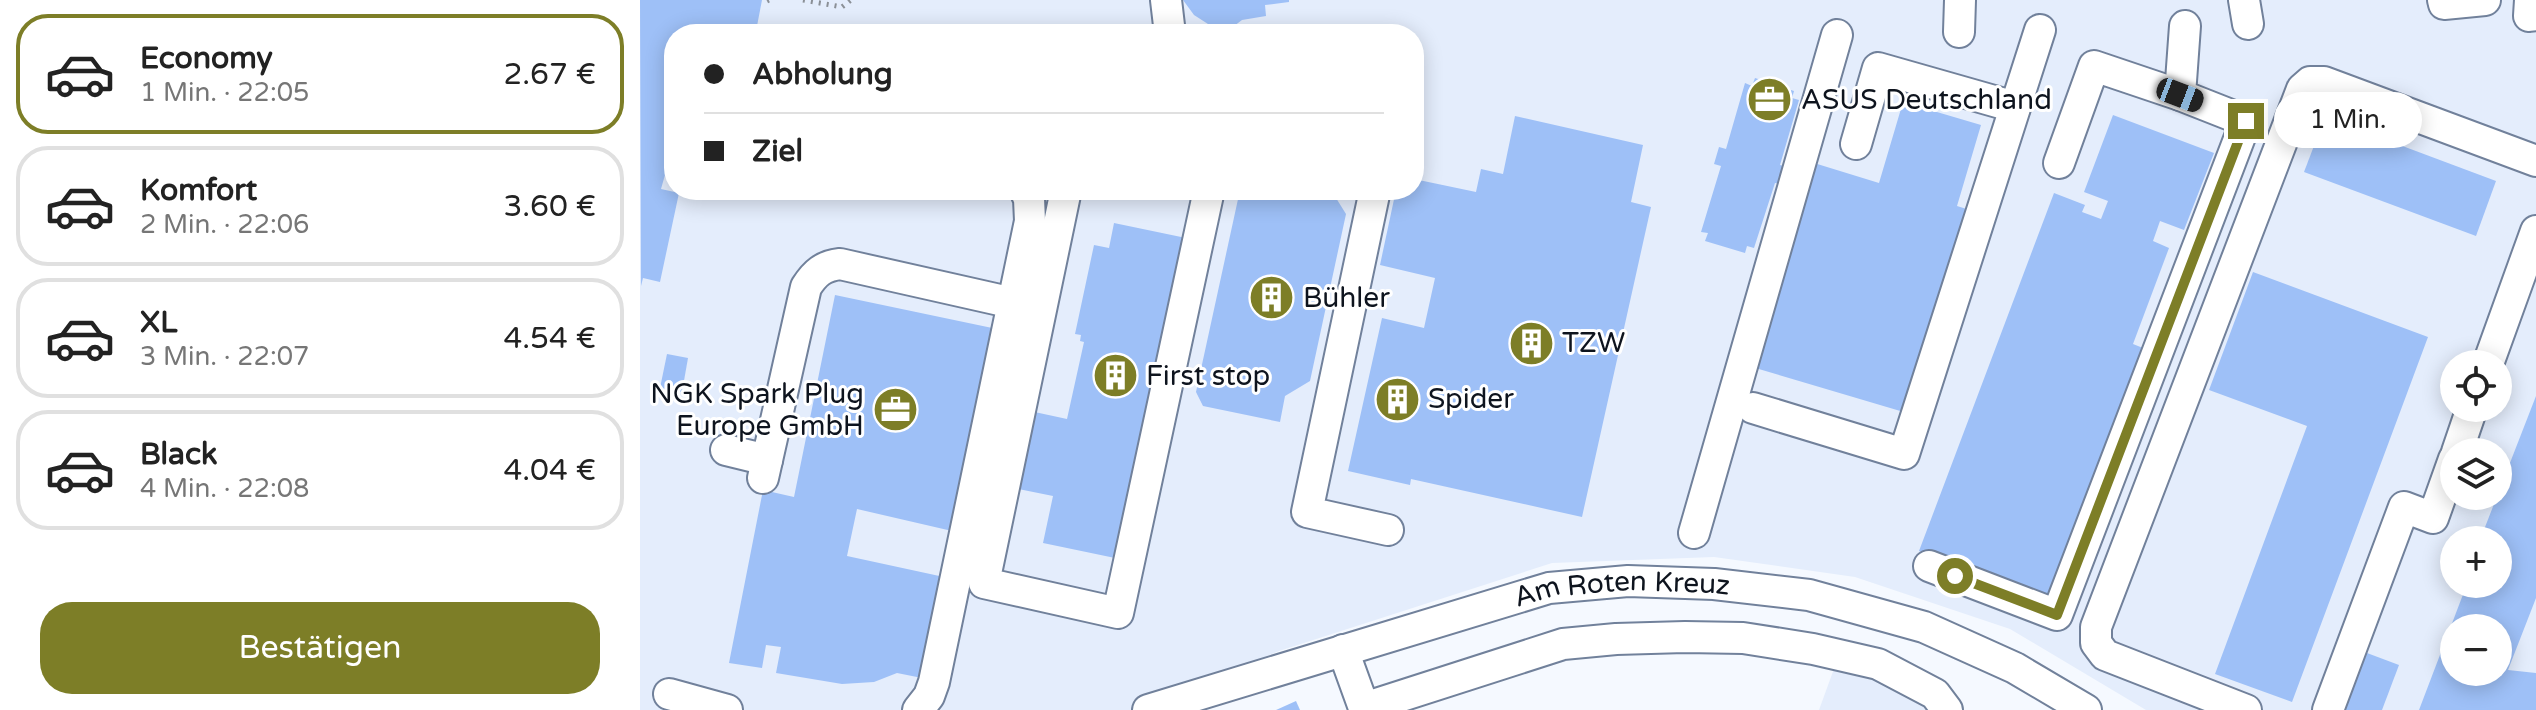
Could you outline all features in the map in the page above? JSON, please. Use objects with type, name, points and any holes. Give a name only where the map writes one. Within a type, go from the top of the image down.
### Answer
[{"type":"street","points":[[1166,0],[1169,24]]},
{"type":"street","points":[[1959,32],[1960,0]]},
{"type":"street","points":[[2443,0],[2444,4],[2485,0]]},
{"type":"street","points":[[2530,0],[2529,16],[2536,15]]},
{"type":"street","points":[[2180,95],[2185,26]]},
{"type":"street","points":[[1753,408],[1904,454],[2040,30]]},
{"type":"street","points":[[1694,533],[1837,35]]},
{"type":"street","points":[[1929,566],[2057,615],[2246,121],[2094,66],[2059,163]]},
{"type":"street","points":[[1856,144],[1878,68],[2015,107]]},
{"type":"street","points":[[2246,710],[2105,655],[2096,643],[2096,627],[2302,89],[2310,82],[2324,82],[2536,161]]},
{"type":"street","points":[[918,710],[929,696],[934,682],[1030,221],[1029,200]]},
{"type":"street","points":[[1064,200],[984,583],[1118,613],[1207,200]]},
{"type":"street","points":[[1373,200],[1307,512],[1388,530]]},
{"type":"street","points":[[2493,350],[2536,231]]},
{"type":"street","points":[[726,450],[765,469],[806,287],[815,273],[828,265],[840,264],[1013,303]]},
{"type":"street","points":[[2328,710],[2404,507],[2433,518],[2440,498]]},
{"type":"street","name":"Am Roten Kreuz","points":[[1148,710],[1549,588],[1628,581],[1714,584],[1809,595],[1924,627],[2015,668],[2086,710]]},
{"type":"street","points":[[1343,650],[1364,708],[1563,644],[1685,637],[1743,638],[1813,649],[1878,664],[1935,694],[1947,710]]},
{"type":"street","points":[[669,694],[727,710]]},
{"type":"path","points":[[803,0],[842,7],[851,0]]},
{"type":"shaded area","points":[[640,0],[2536,0],[2536,710],[2146,710],[2010,629],[1855,577],[1714,557],[1552,563],[1279,651],[1140,710],[640,710]]},
{"type":"shaded area","points":[[1835,666],[1958,710],[1819,710]]},
{"type":"building","points":[[640,0],[762,0],[757,24],[664,24],[664,178],[661,189],[664,190],[664,200],[678,200],[660,282],[643,278],[641,286]]},
{"type":"building","points":[[1183,0],[1289,0],[1265,5],[1266,16],[1242,20],[1237,24],[1208,24],[1194,15]]},
{"type":"building","points":[[1755,78],[1794,91],[1792,98],[1799,100],[1780,165],[1787,167],[1781,184],[1775,183],[1754,248],[1747,246],[1745,253],[1705,241],[1708,233],[1701,232],[1721,166],[1714,164],[1719,147],[1726,149],[1745,83],[1752,86]]},
{"type":"building","points":[[1903,102],[1981,125],[1957,206],[1973,211],[1907,413],[1752,367],[1814,163],[1879,183]]},
{"type":"building","points":[[2113,115],[2214,153],[2184,230],[2160,221],[2153,241],[2169,248],[2133,344],[2148,350],[2053,602],[1919,551],[2054,193],[2085,205],[2082,212],[2101,219],[2108,201],[2084,192]]},
{"type":"building","name":"TZW","points":[[1515,116],[1643,145],[1631,202],[1651,207],[1582,517],[1411,479],[1410,485],[1348,471],[1382,318],[1424,328],[1435,278],[1380,265],[1394,200],[1424,200],[1424,181],[1476,192],[1481,169],[1503,174]]},
{"type":"building","points":[[2325,117],[2496,181],[2476,236],[2304,172]]},
{"type":"building","name":"Bühler","points":[[1238,200],[1337,200],[1346,214],[1310,381],[1285,396],[1280,422],[1203,406],[1196,392]]},
{"type":"building","name":"First stop","points":[[1114,223],[1186,238],[1165,341],[1160,341],[1115,558],[1043,543],[1053,496],[1014,488],[1030,411],[1067,419],[1084,342],[1080,341],[1081,335],[1075,334],[1094,245],[1109,248]]},
{"type":"building","points":[[2253,272],[2428,337],[2292,702],[2215,674],[2307,426],[2209,390]]},
{"type":"building","name":"NGK Spark Plug Europe GmbH","points":[[835,295],[997,329],[952,531],[857,509],[847,556],[944,577],[922,678],[897,673],[874,682],[842,684],[776,673],[781,647],[766,645],[762,668],[729,663],[763,490],[794,497]]},
{"type":"building","points":[[667,354],[688,358],[682,392],[660,388]]},
{"type":"building","points":[[2536,396],[2536,598],[2512,660],[2512,614],[2456,614],[2462,598],[2512,598],[2512,526],[2485,526],[2492,510],[2512,510],[2512,458]]},
{"type":"building","points":[[2367,653],[2399,665],[2382,710],[2345,710]]},
{"type":"building","points":[[2440,655],[2440,686],[2512,686],[2512,670],[2536,673],[2536,710],[2419,710]]},
{"type":"building","points":[[1296,701],[1300,710],[1276,710]]},
{"type":"place","name":"ASUS Deutschland","points":[[1770,100]]},
{"type":"place","name":"Bühler","points":[[1272,298]]},
{"type":"place","name":"TZW","points":[[1531,343]]},
{"type":"place","name":"First stop","points":[[1115,376]]},
{"type":"place","name":"Spider","points":[[1397,399]]},
{"type":"place","name":"NGK Spark Plug Europe GmbH","points":[[895,410]]},
{"type":"route","points":[[1955,576],[2057,615],[2246,121]]}]
